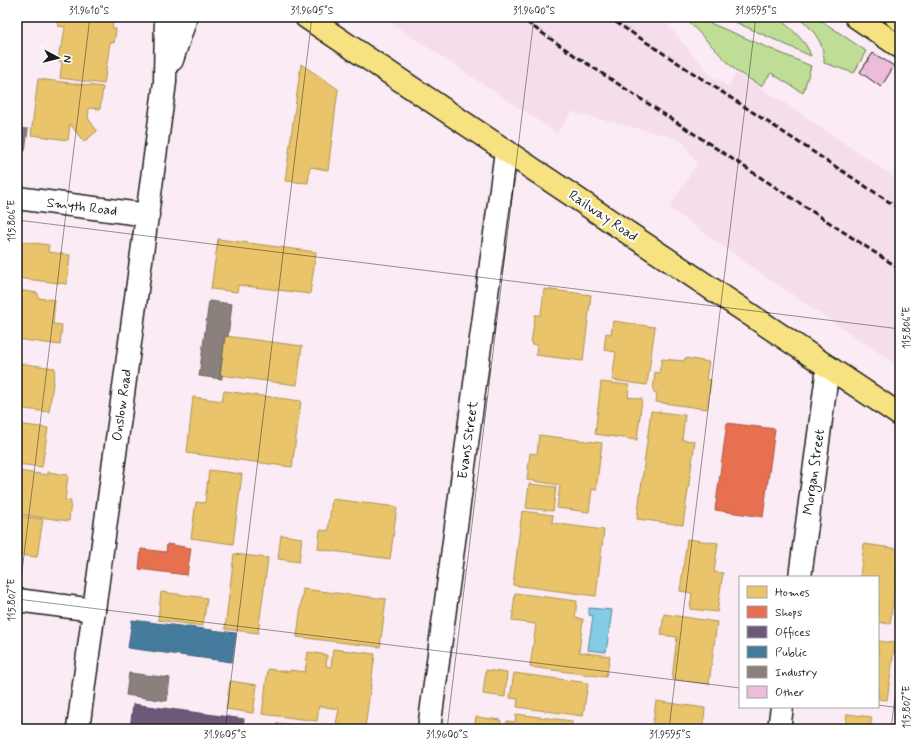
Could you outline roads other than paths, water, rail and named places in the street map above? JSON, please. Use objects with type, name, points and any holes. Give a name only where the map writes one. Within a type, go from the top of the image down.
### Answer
[{"type":"main road","name":"Railway Road","points":[[306,17],[900,415]]},
{"type":"main road","points":[[856,17],[900,46]]},
{"type":"main road","points":[[896,17],[900,20]]},
{"type":"street","name":"Onslow Road","points":[[78,729],[165,82],[166,17]]},
{"type":"street","name":"Onslow Road","points":[[165,82],[186,17]]},
{"type":"street","name":"Evans Street","points":[[429,729],[506,151]]},
{"type":"street","name":"Smyth Road","points":[[17,198],[148,215]]},
{"type":"street","name":"Morgan Street","points":[[800,576],[828,367]]},
{"type":"street","points":[[17,600],[94,610]]},
{"type":"street","points":[[779,729],[782,708]]},
{"type":"water","points":[[589,608],[612,610],[606,652],[588,650],[593,616],[589,615]]},
{"type":"railway","points":[[519,17],[574,55],[900,269]]},
{"type":"railway","points":[[608,17],[900,209]]}]
